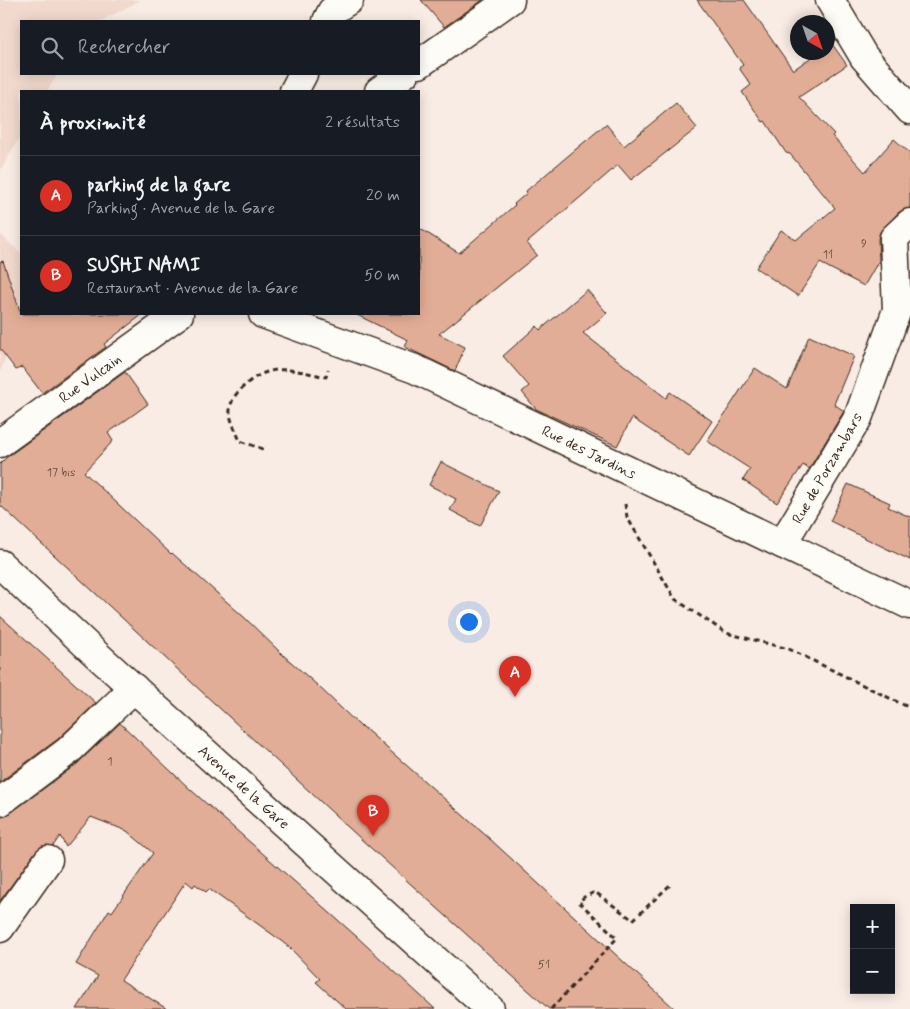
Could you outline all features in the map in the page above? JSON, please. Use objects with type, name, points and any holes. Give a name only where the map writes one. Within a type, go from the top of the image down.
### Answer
[{"type":"street","points":[[328,20],[332,11],[349,0]]},
{"type":"street","points":[[420,63],[510,0]]},
{"type":"street","points":[[830,0],[864,57],[910,110]]},
{"type":"street","points":[[295,90],[302,75]]},
{"type":"street","points":[[380,90],[403,75]]},
{"type":"street","name":"Rue de Porzambars","points":[[782,544],[858,418],[897,310],[894,238],[910,223]]},
{"type":"street","name":"Rue Vulcain","points":[[0,443],[178,315]]},
{"type":"street","name":"Rue des Jardins","points":[[270,315],[303,320],[337,340],[415,369],[910,605]]},
{"type":"street","name":"Avenue de la Gare","points":[[0,564],[134,688],[490,1009]]},
{"type":"street","points":[[0,802],[68,751],[134,688]]},
{"type":"street","points":[[0,928],[48,860]]},
{"type":"path","points":[[263,449],[240,441],[230,415],[233,397],[249,380],[270,371],[290,369],[326,377],[337,340]]},
{"type":"path","points":[[623,468],[626,517],[674,599],[726,633],[789,649],[910,708]]},
{"type":"path","points":[[551,1009],[617,938],[579,902],[584,897],[595,892],[633,920],[670,885]]},
{"type":"shaded area","points":[[0,0],[141,0],[103,20],[20,20],[20,75],[57,75],[48,90],[20,90],[20,137],[0,171]]},
{"type":"shaded area","points":[[0,234],[20,253],[20,315],[30,315],[6,357],[0,372],[0,328],[16,296],[13,289],[0,282]]},
{"type":"building","points":[[421,0],[483,0],[444,27]]},
{"type":"building","points":[[697,0],[744,0],[793,70],[807,60],[835,60],[835,48],[847,65],[799,97],[834,134],[832,136],[865,172],[894,139],[910,153],[910,208],[899,212],[880,232],[878,239],[879,263],[864,286],[820,263],[798,296],[756,268],[781,230],[796,240],[835,208],[790,154],[786,153],[765,121],[763,122],[742,92],[751,85],[739,68],[743,65]]},
{"type":"building","points":[[676,103],[697,128],[631,180],[618,165],[527,243],[537,255],[439,334],[465,347],[455,371],[405,347],[408,340],[357,315],[420,315],[420,229],[459,253],[515,205],[527,193],[526,191],[606,124],[624,146]]},
{"type":"building","points":[[3,261],[20,315],[142,315],[104,344],[106,347],[42,393],[22,367],[16,370],[0,349],[0,262]]},
{"type":"building","points":[[587,290],[607,313],[583,333],[666,398],[670,392],[712,421],[689,456],[632,418],[617,446],[536,409],[522,392],[529,386],[503,356],[537,326],[540,330]]},
{"type":"building","points":[[809,336],[854,356],[834,404],[844,411],[809,469],[803,465],[777,503],[743,480],[750,469],[707,441],[755,368],[787,389]]},
{"type":"building","points":[[125,372],[148,404],[108,433],[113,441],[84,472],[171,554],[245,618],[361,727],[491,840],[675,1009],[549,1009],[362,840],[0,505],[0,464]]},
{"type":"building","points":[[441,462],[499,491],[480,526],[450,510],[456,499],[429,485]]},
{"type":"building","points":[[848,484],[890,503],[888,507],[910,517],[910,560],[830,521]]},
{"type":"building","points":[[0,616],[96,703],[58,739],[0,782]]},
{"type":"building","points":[[120,723],[191,790],[356,936],[435,1009],[346,1009],[316,982],[320,979],[290,948],[209,889],[206,892],[195,884],[193,887],[186,881],[121,980],[167,1009],[77,1009],[98,976],[76,964],[109,910],[112,912],[153,853],[127,831],[91,817],[66,847],[60,836],[53,846],[42,846],[36,851],[0,901],[0,817],[9,814],[77,764]]},
{"type":"place","name":"parking de la gare","points":[[515,697]]},
{"type":"place","name":"SUSHI NAMI","points":[[373,836]]}]
